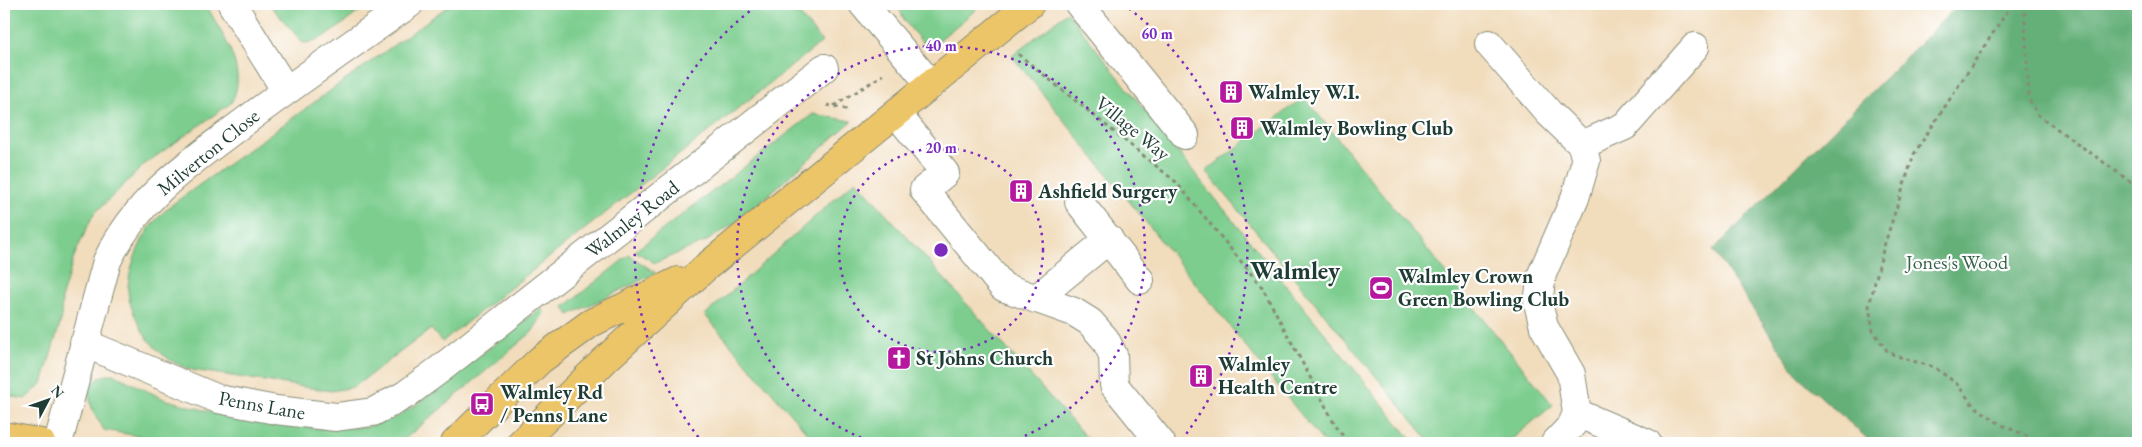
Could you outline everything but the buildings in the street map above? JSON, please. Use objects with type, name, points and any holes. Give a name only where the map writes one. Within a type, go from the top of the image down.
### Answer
[{"type":"main road","points":[[520,443],[605,360],[706,267],[1030,4]]},
{"type":"main road","points":[[456,443],[540,360],[591,323],[706,267]]},
{"type":"main road","points":[[4,436],[42,443]]},
{"type":"street","points":[[232,4],[286,91]]},
{"type":"street","name":"Milverton Close","points":[[58,443],[107,261],[119,236],[136,213],[173,176],[286,91],[409,4]]},
{"type":"street","points":[[863,4],[931,85]]},
{"type":"street","points":[[1079,4],[1185,135]]},
{"type":"street","points":[[1489,44],[1549,113],[1582,145],[1586,161],[1575,198],[1542,274],[1538,303],[1544,327],[1571,374],[1577,413],[1572,425],[1555,443]]},
{"type":"street","points":[[1582,145],[1625,126],[1695,47]]},
{"type":"street","name":"Walmley Road","points":[[439,370],[824,68]]},
{"type":"street","points":[[893,115],[945,173],[924,190],[1002,287],[1074,312],[1090,322],[1100,333],[1113,355],[1114,385],[1161,443]]},
{"type":"street","points":[[1079,202],[1140,280]]},
{"type":"street","points":[[1036,299],[1109,239]]},
{"type":"street","name":"Penns Lane","points":[[84,343],[218,399],[276,410],[336,417],[373,412],[405,395],[439,370]]},
{"type":"street","points":[[1577,413],[1647,443]]},
{"type":"path","points":[[2012,4],[1914,154],[1884,246],[1869,306],[1873,331],[1888,352],[1934,367],[1957,384],[1973,405],[2000,424],[2043,443]]},
{"type":"path","points":[[2024,4],[2028,99],[2038,115],[2138,187]]},
{"type":"path","name":"Village Way","points":[[1012,50],[1176,182],[1262,287],[1335,424],[1349,443]]},
{"type":"path","points":[[833,106],[909,58]]},
{"type":"path","points":[[787,98],[893,115]]},
{"type":"green space","points":[[4,4],[206,4],[226,40],[235,65],[237,78],[236,91],[231,103],[145,164],[93,215],[75,254],[62,296],[61,320],[42,384],[25,399],[4,395]]},
{"type":"green space","points":[[269,4],[369,4],[329,34],[320,39],[303,43]]},
{"type":"green space","points":[[451,4],[791,4],[822,42],[442,342],[431,329],[354,387],[331,391],[192,370],[170,360],[157,350],[142,330],[134,314],[128,290],[134,260],[146,233],[153,223],[170,206]]},
{"type":"green space","points":[[899,4],[983,4],[938,41],[924,44],[905,21]]},
{"type":"green space","name":"Jones's Wood","points":[[1959,4],[2138,4],[2138,443],[1872,443],[1798,376],[1713,250]]},
{"type":"green space","points":[[1067,12],[1197,176],[1414,443],[1324,443],[1012,56]]},
{"type":"green space","name":"Walmley Crown Green Bowling Club","points":[[1304,97],[1553,405],[1507,443],[1431,443],[1206,171]]},
{"type":"green space","points":[[813,114],[852,121],[741,219],[707,241],[655,263],[635,251]]},
{"type":"green space","points":[[856,180],[1091,443],[816,443],[705,315]]},
{"type":"green space","points":[[629,255],[656,273],[569,315],[564,307]]},
{"type":"green space","points":[[541,308],[544,313],[532,332],[400,443],[178,443],[104,430],[93,411],[88,392],[93,383],[102,376],[113,374],[164,399],[215,413],[315,428],[367,427],[395,418],[417,404]]},
{"type":"place","name":"Walmley W.I.","points":[[1231,92]]},
{"type":"place","name":"Walmley Bowling Club","points":[[1242,128]]},
{"type":"place","name":"Ashfield Surgery","points":[[1021,191]]},
{"type":"place","name":"Walmley Crown Green Bowling Club","points":[[1381,288]]},
{"type":"place","name":"St Johns Church","points":[[899,358]]},
{"type":"place","name":"Walmley Health Centre","points":[[1201,376]]},
{"type":"place","name":"Walmley Rd / Penns Lane","points":[[482,404]]},
{"type":"district","name":"Walmley","points":[[1295,270]]}]
